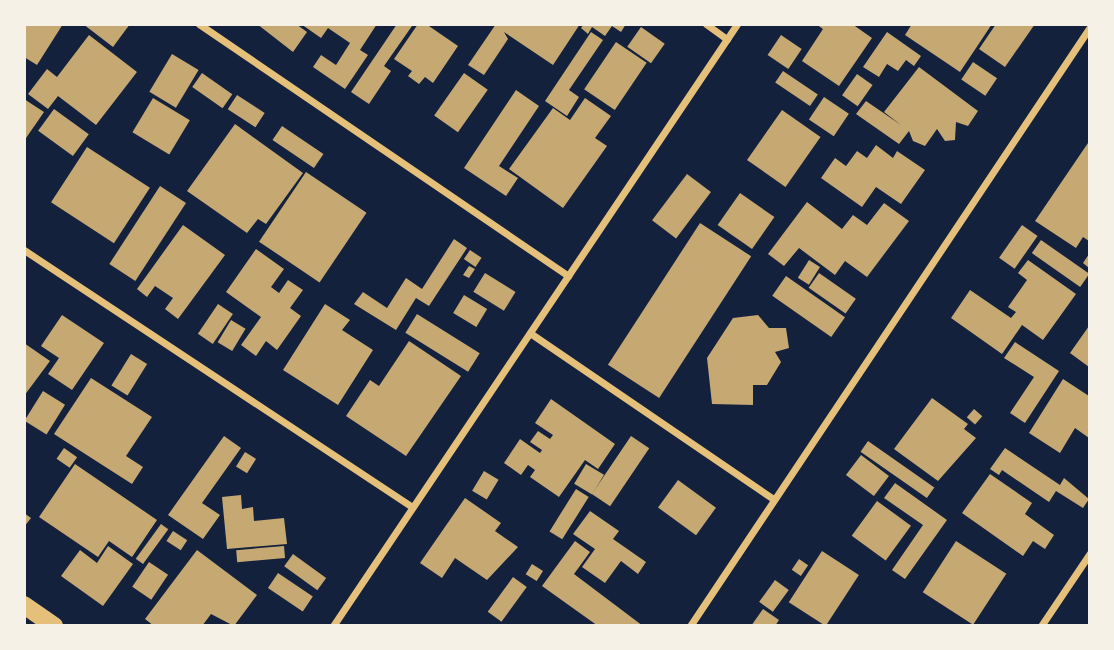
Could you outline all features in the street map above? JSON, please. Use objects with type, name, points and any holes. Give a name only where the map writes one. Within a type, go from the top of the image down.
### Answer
[{"type":"main road","points":[[24,605],[54,625]]},
{"type":"street","points":[[199,24],[568,276]]},
{"type":"street","points":[[706,24],[727,39]]},
{"type":"street","points":[[332,625],[737,24]]},
{"type":"street","points":[[690,625],[1090,27]]},
{"type":"street","points":[[24,250],[412,508]]},
{"type":"street","points":[[530,333],[773,499]]},
{"type":"street","points":[[1041,625],[1090,553]]},
{"type":"building","points":[[24,24],[63,24],[37,65],[24,57]]},
{"type":"building","points":[[83,24],[130,24],[113,47]]},
{"type":"building","points":[[257,24],[296,24],[307,32],[293,52]]},
{"type":"building","points":[[301,24],[377,24],[360,50],[368,55],[345,89],[313,67],[321,55],[336,65],[350,43],[328,28],[321,38]]},
{"type":"building","points":[[397,24],[412,26],[384,66],[391,71],[369,104],[351,92]]},
{"type":"building","points":[[418,24],[426,24],[458,46],[433,83],[425,77],[419,84],[408,76],[412,71],[394,59]]},
{"type":"building","points":[[496,24],[580,24],[553,65],[504,32],[508,39],[484,75],[468,65]]},
{"type":"building","points":[[584,24],[626,24],[621,32],[612,26],[605,36],[592,27],[588,34],[581,28]]},
{"type":"building","points":[[816,24],[852,24],[872,38],[839,86],[802,61],[823,29]]},
{"type":"building","points":[[912,24],[992,24],[960,72],[905,35]]},
{"type":"building","points":[[996,24],[1035,24],[1005,67],[979,49]]},
{"type":"building","points":[[641,27],[665,44],[651,63],[627,47]]},
{"type":"building","points":[[591,32],[603,40],[569,90],[579,97],[567,116],[545,101]]},
{"type":"building","points":[[887,32],[921,56],[914,66],[906,60],[898,71],[887,64],[879,77],[863,67]]},
{"type":"building","points":[[89,35],[137,72],[96,125],[58,96],[48,109],[28,94],[47,69],[57,77]]},
{"type":"building","points":[[781,35],[802,49],[788,69],[768,55]]},
{"type":"building","points":[[616,42],[647,63],[615,110],[584,89]]},
{"type":"building","points":[[172,54],[199,70],[176,108],[149,92]]},
{"type":"building","points":[[973,62],[997,78],[985,96],[961,79]]},
{"type":"building","points":[[919,67],[978,111],[968,126],[956,122],[955,140],[945,141],[937,129],[925,146],[913,141],[909,131],[899,144],[856,114],[866,101],[901,125],[884,112]]},
{"type":"building","points":[[783,71],[818,94],[810,106],[775,83]]},
{"type":"building","points":[[202,73],[232,94],[223,108],[192,87]]},
{"type":"building","points":[[464,73],[488,90],[458,132],[434,116]]},
{"type":"building","points":[[857,74],[873,85],[858,106],[842,95]]},
{"type":"building","points":[[516,90],[539,106],[499,166],[518,178],[506,196],[464,168]]},
{"type":"building","points":[[237,95],[265,113],[255,127],[228,109]]},
{"type":"building","points":[[824,97],[849,114],[834,136],[809,119]]},
{"type":"building","points":[[153,98],[190,120],[169,154],[132,132]]},
{"type":"building","points":[[585,98],[611,116],[595,138],[607,146],[563,208],[509,169],[553,108],[570,120]]},
{"type":"building","points":[[24,99],[44,112],[24,141]]},
{"type":"building","points":[[54,109],[89,134],[73,156],[38,131]]},
{"type":"building","points":[[782,110],[821,137],[786,187],[747,160]]},
{"type":"building","points":[[235,124],[303,173],[266,224],[258,219],[247,233],[187,191]]},
{"type":"building","points":[[282,126],[323,154],[314,168],[272,140]]},
{"type":"building","points":[[1088,143],[1089,241],[1083,237],[1076,248],[1035,221]]},
{"type":"building","points":[[876,145],[893,158],[897,151],[925,170],[901,204],[876,187],[862,207],[821,178],[835,158],[846,166],[857,151],[867,158]]},
{"type":"building","points":[[87,147],[150,188],[114,243],[51,202]]},
{"type":"building","points":[[306,172],[367,213],[320,282],[259,242]]},
{"type":"building","points":[[687,174],[711,192],[676,238],[652,220]]},
{"type":"building","points":[[160,186],[186,203],[135,281],[109,264]]},
{"type":"building","points":[[740,193],[774,217],[752,249],[718,225]]},
{"type":"building","points":[[807,202],[842,229],[853,215],[867,225],[884,203],[909,221],[867,277],[845,261],[835,275],[799,248],[784,266],[768,254]]},
{"type":"building","points":[[700,223],[751,256],[659,398],[608,365]]},
{"type":"building","points":[[183,225],[225,255],[178,319],[165,309],[173,298],[155,286],[147,297],[137,289]]},
{"type":"building","points":[[1022,225],[1038,236],[1015,269],[999,258]]},
{"type":"building","points":[[454,239],[467,248],[429,306],[416,298],[396,330],[354,304],[363,292],[387,308],[406,278],[422,289]]},
{"type":"building","points":[[1041,240],[1089,274],[1080,287],[1032,253]]},
{"type":"building","points":[[256,249],[284,269],[271,287],[279,293],[288,280],[303,290],[290,308],[301,316],[277,350],[266,341],[256,356],[241,345],[261,317],[226,292]]},
{"type":"building","points":[[470,250],[482,258],[475,267],[464,259]]},
{"type":"building","points":[[1089,254],[1089,268],[1083,263]]},
{"type":"building","points":[[809,260],[820,267],[809,285],[798,278]]},
{"type":"building","points":[[1028,260],[1076,294],[1043,340],[1022,325],[1002,354],[951,318],[970,290],[1011,318],[1016,312],[1008,307],[1027,280],[1018,273]]},
{"type":"building","points":[[469,266],[475,269],[469,278],[463,275]]},
{"type":"building","points":[[485,273],[516,292],[504,311],[473,292]]},
{"type":"building","points":[[819,273],[856,299],[846,314],[809,288]]},
{"type":"building","points":[[786,276],[845,317],[831,337],[772,296]]},
{"type":"building","points":[[464,295],[487,309],[476,327],[453,313]]},
{"type":"building","points":[[218,304],[233,314],[213,344],[198,334]]},
{"type":"building","points":[[325,304],[350,320],[342,330],[373,350],[338,405],[283,370]]},
{"type":"building","points":[[417,314],[480,353],[468,372],[405,333]]},
{"type":"building","points":[[62,315],[104,343],[72,390],[48,374],[59,358],[41,346]]},
{"type":"building","points":[[758,315],[769,328],[786,328],[789,348],[775,352],[781,362],[767,385],[753,385],[753,405],[712,404],[707,358],[733,318]]},
{"type":"building","points":[[231,320],[246,329],[232,351],[218,342]]},
{"type":"building","points":[[1089,326],[1089,367],[1070,353]]},
{"type":"building","points":[[409,341],[461,376],[406,456],[346,416],[370,380],[379,386]]},
{"type":"building","points":[[1015,342],[1059,371],[1025,423],[1010,413],[1034,377],[1004,358]]},
{"type":"building","points":[[24,343],[50,361],[24,396]]},
{"type":"building","points":[[131,354],[147,364],[128,395],[111,385]]},
{"type":"building","points":[[91,378],[152,417],[126,456],[143,467],[132,484],[54,434]]},
{"type":"building","points":[[1063,379],[1089,396],[1089,438],[1075,428],[1060,453],[1029,433]]},
{"type":"building","points":[[43,391],[65,405],[47,434],[24,421]]},
{"type":"building","points":[[932,398],[968,424],[964,429],[976,438],[938,481],[894,449]]},
{"type":"building","points":[[551,399],[615,444],[598,469],[585,460],[559,497],[530,477],[535,470],[528,465],[521,475],[504,463],[520,439],[540,453],[542,450],[530,442],[538,431],[550,439],[553,435],[535,423]]},
{"type":"building","points":[[974,409],[982,416],[975,425],[967,417]]},
{"type":"building","points":[[224,436],[241,448],[202,503],[220,515],[203,539],[168,515]]},
{"type":"building","points":[[631,436],[649,448],[610,506],[592,494]]},
{"type":"building","points":[[868,441],[934,487],[927,498],[861,452]]},
{"type":"building","points":[[64,448],[77,457],[70,468],[57,459]]},
{"type":"building","points":[[1005,448],[1060,485],[1064,478],[1089,499],[1083,508],[1056,491],[1049,502],[1002,470],[999,475],[990,469]]},
{"type":"building","points":[[245,452],[256,459],[247,473],[236,466]]},
{"type":"building","points":[[861,455],[889,476],[874,496],[846,475]]},
{"type":"building","points":[[75,464],[157,520],[132,557],[109,541],[98,557],[39,517]]},
{"type":"building","points":[[586,464],[604,475],[592,495],[574,484]]},
{"type":"building","points":[[484,471],[499,480],[487,499],[472,491]]},
{"type":"building","points":[[990,474],[1032,503],[1025,514],[1054,535],[1045,549],[1033,541],[1023,556],[962,513]]},
{"type":"building","points":[[678,480],[716,508],[696,535],[658,508]]},
{"type":"building","points":[[895,483],[947,520],[905,579],[892,570],[923,525],[884,498]]},
{"type":"building","points":[[576,489],[589,497],[562,539],[550,531]]},
{"type":"building","points":[[241,495],[242,509],[253,507],[254,521],[284,518],[287,544],[227,549],[222,497]]},
{"type":"building","points":[[465,498],[501,523],[495,531],[518,547],[487,580],[455,558],[442,578],[420,563]]},
{"type":"building","points":[[877,501],[911,526],[886,560],[852,536]]},
{"type":"building","points":[[590,511],[619,531],[613,539],[646,562],[638,574],[621,561],[605,583],[582,567],[595,549],[573,534]]},
{"type":"building","points":[[24,513],[31,518],[24,527]]},
{"type":"building","points":[[161,524],[168,529],[143,564],[136,559]]},
{"type":"building","points":[[173,531],[187,540],[181,550],[166,541]]},
{"type":"building","points":[[575,541],[590,552],[574,574],[643,626],[598,626],[542,586]]},
{"type":"building","points":[[956,541],[1006,574],[973,625],[923,592]]},
{"type":"building","points":[[108,546],[133,564],[103,606],[61,576],[80,550],[97,563]]},
{"type":"building","points":[[284,546],[285,558],[237,562],[236,550]]},
{"type":"building","points":[[197,550],[257,595],[234,626],[211,614],[202,626],[154,626],[145,619]]},
{"type":"building","points":[[822,551],[859,575],[826,626],[789,602]]},
{"type":"building","points":[[293,554],[326,578],[317,590],[284,566]]},
{"type":"building","points":[[799,559],[808,565],[801,576],[792,570]]},
{"type":"building","points":[[149,562],[168,575],[151,600],[132,587]]},
{"type":"building","points":[[532,564],[543,571],[537,581],[526,574]]},
{"type":"building","points":[[278,573],[313,596],[303,611],[268,588]]},
{"type":"building","points":[[513,577],[527,587],[501,622],[488,612]]},
{"type":"building","points":[[775,580],[789,590],[773,612],[759,602]]},
{"type":"building","points":[[763,609],[779,620],[775,626],[751,626]]}]
